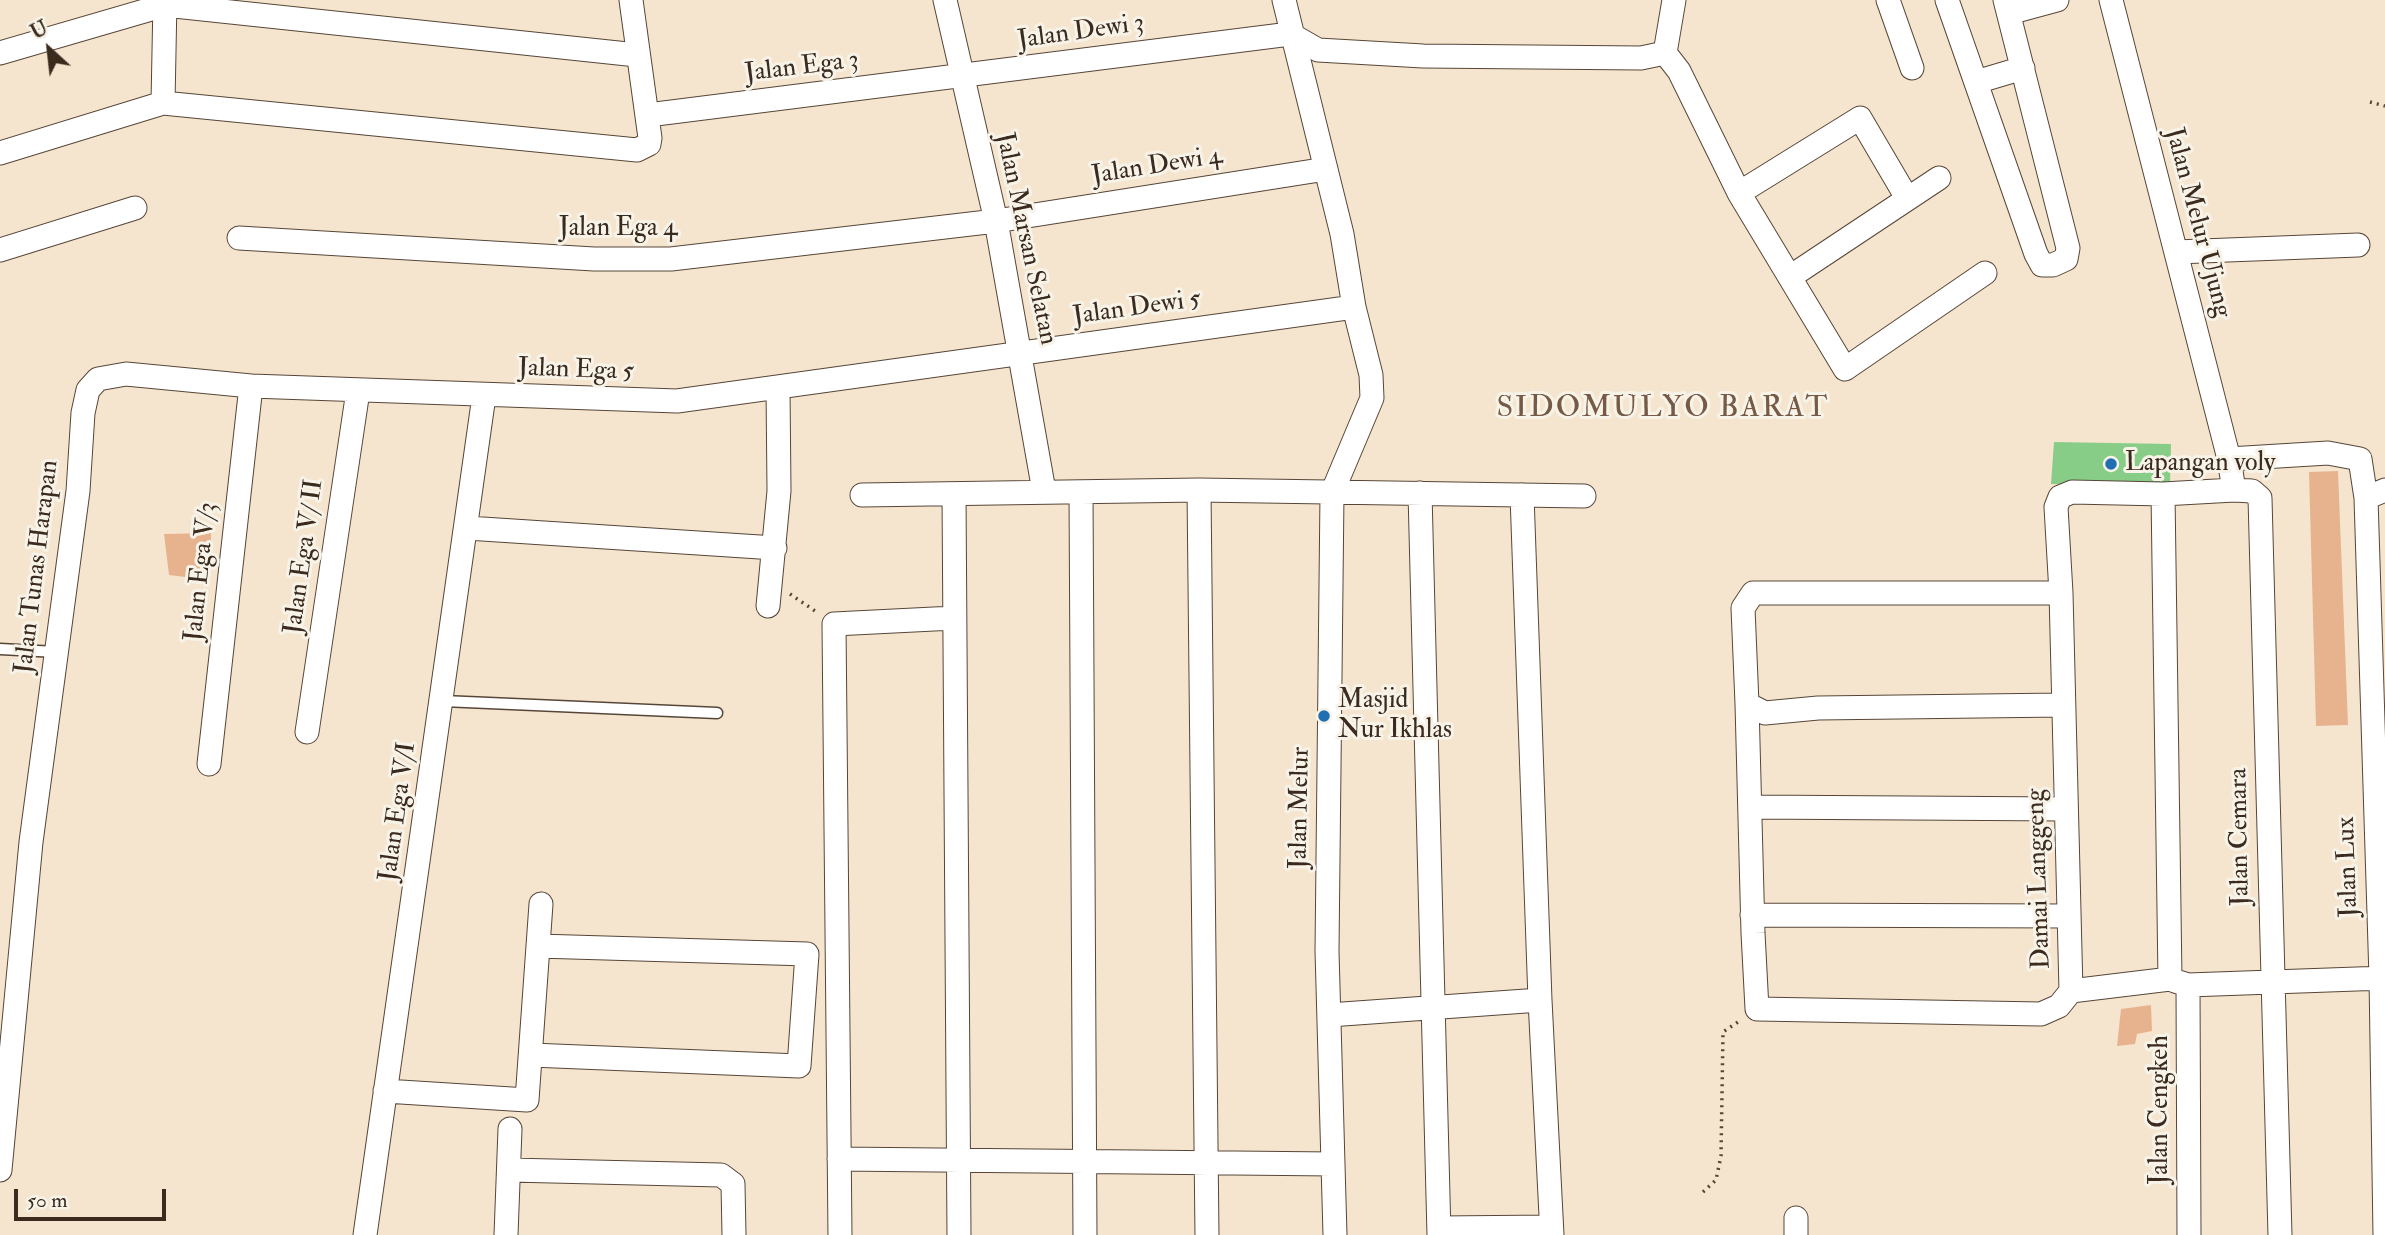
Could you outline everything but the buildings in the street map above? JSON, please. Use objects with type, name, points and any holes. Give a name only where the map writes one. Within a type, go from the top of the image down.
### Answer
[{"type":"street","points":[[0,153],[163,103],[637,150],[645,148],[650,138],[631,0]]},
{"type":"street","name":"Jalan Marsan Selatan","points":[[945,0],[996,221],[1044,491]]},
{"type":"street","name":"Jalan Melur","points":[[1284,0],[1290,34],[1342,234],[1354,307],[1371,375],[1372,398],[1332,493],[1329,1015],[1335,1235]]},
{"type":"street","points":[[1674,0],[1665,53],[1679,71],[1739,193],[1844,369],[1985,273]]},
{"type":"street","points":[[1888,0],[1912,68]]},
{"type":"street","points":[[1947,0],[2042,265],[2053,265],[2066,259],[2068,248],[2007,7],[2057,0]]},
{"type":"street","name":"Jalan Melur Ujung","points":[[2110,0],[2230,459]]},
{"type":"street","points":[[0,54],[165,3],[637,55]]},
{"type":"street","points":[[163,103],[165,3]]},
{"type":"street","points":[[1290,34],[1318,50],[1423,56],[1641,58],[1665,53]]},
{"type":"street","name":"Jalan Dewi 3","points":[[962,77],[1290,34]]},
{"type":"street","points":[[1976,82],[2023,68]]},
{"type":"street","name":"Jalan Ega 3","points":[[648,115],[962,77]]},
{"type":"street","points":[[1739,193],[1860,118],[1907,198]]},
{"type":"street","name":"Jalan Dewi 4","points":[[996,221],[1326,169]]},
{"type":"street","points":[[1790,277],[1939,178]]},
{"type":"street","points":[[0,250],[135,208]]},
{"type":"street","name":"Jalan Ega 4","points":[[239,238],[633,261],[671,259],[996,221]]},
{"type":"street","points":[[2176,252],[2358,245]]},
{"type":"street","name":"Jalan Dewi 5","points":[[1020,352],[1354,307]]},
{"type":"street","name":"Jalan Ega 5","points":[[126,374],[251,386],[645,402],[718,397],[778,389],[1020,352]]},
{"type":"street","name":"Jalan Tunas Harapan","points":[[0,1170],[31,842],[88,390],[98,379],[126,374]]},
{"type":"street","name":"Jalan Ega V/3","points":[[209,764],[251,386]]},
{"type":"street","points":[[768,606],[779,491],[778,389]]},
{"type":"street","name":"Jalan Ega V/ II","points":[[307,732],[358,391]]},
{"type":"street","name":"Jalan Ega V/I","points":[[365,1235],[443,701],[484,396]]},
{"type":"street","name":"Jalan Lux","points":[[2230,459],[2328,453],[2360,459],[2376,494],[2385,1235]]},
{"type":"street","points":[[2230,459],[2234,490]]},
{"type":"street","points":[[1199,490],[1207,1235]]},
{"type":"street","points":[[862,495],[1199,490],[1584,496]]},
{"type":"street","name":"Damai Langgeng","points":[[2234,490],[2163,494],[2073,492],[2060,497],[2056,507],[2061,593],[2071,991],[2179,982],[2383,978]]},
{"type":"street","name":"Jalan Cemara","points":[[2234,490],[2252,491],[2260,498],[2280,1235]]},
{"type":"street","points":[[1081,492],[1085,1235]]},
{"type":"street","points":[[1420,493],[1439,1231],[1551,1231],[1522,495]]},
{"type":"street","points":[[954,494],[959,1235]]},
{"type":"street","points":[[2163,494],[2179,982]]},
{"type":"street","points":[[467,528],[775,548]]},
{"type":"street","points":[[2061,593],[1754,593],[1743,608],[1757,1009],[2041,1014],[2059,1006],[2071,991]]},
{"type":"street","points":[[840,1235],[834,624],[954,618]]},
{"type":"street","points":[[1748,704],[1765,713],[1818,708],[2062,705]]},
{"type":"street","points":[[1751,807],[2065,809]]},
{"type":"street","points":[[385,1091],[527,1100],[541,904]]},
{"type":"street","points":[[1752,915],[2069,916]]},
{"type":"street","points":[[531,1055],[799,1066],[807,954],[538,946]]},
{"type":"street","name":"Jalan Cengkeh","points":[[2179,982],[2189,1235]]},
{"type":"street","points":[[1329,1015],[1540,1000]]},
{"type":"street","points":[[506,1235],[510,1129]]},
{"type":"street","points":[[839,1159],[1333,1164]]},
{"type":"street","points":[[510,1170],[722,1175],[733,1184],[734,1235]]},
{"type":"lane","points":[[0,649],[57,652]]},
{"type":"lane","points":[[443,701],[717,713]]},
{"type":"path","points":[[2371,102],[2385,106]]},
{"type":"path","points":[[771,581],[834,624]]},
{"type":"path","points":[[1703,1192],[1716,1180],[1721,1156],[1723,1032],[1757,1009]]},
{"type":"green space","name":"Lapangan voly","points":[[2054,442],[2171,444],[2170,486],[2051,484]]},
{"type":"place","name":"Lapangan voly","points":[[2111,464]]},
{"type":"place","name":"Masjid Nur Ikhlas","points":[[1324,716]]},
{"type":"district","name":"SIDOMULYO BARAT","points":[[1663,410]]}]
